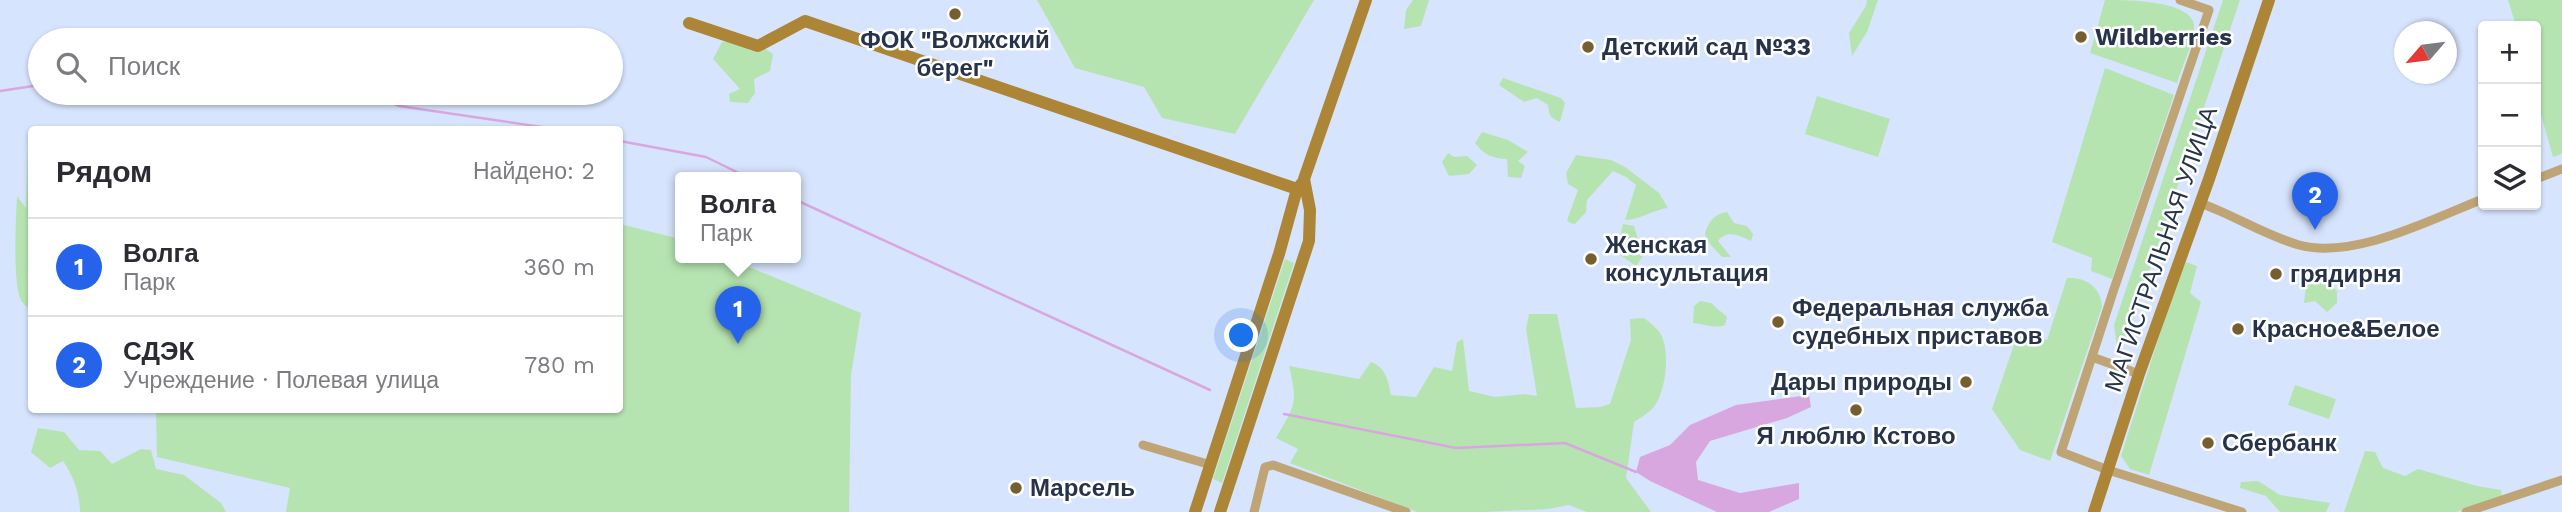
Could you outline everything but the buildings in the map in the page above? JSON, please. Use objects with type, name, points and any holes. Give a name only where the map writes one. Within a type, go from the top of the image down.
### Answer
[{"type":"street","points":[[1195,512],[1301,184],[1366,0]]},
{"type":"street","points":[[2180,0],[2209,10],[2061,452],[2108,470],[2242,512]]},
{"type":"street","name":"МАГИСТРАЛЬНАЯ УЛИЦА","points":[[2094,512],[2269,0]]},
{"type":"street","points":[[689,23],[758,46],[805,21],[1301,184]]},
{"type":"street","points":[[2541,177],[2562,169]]},
{"type":"street","points":[[1220,512],[1310,240],[1310,211],[1301,184]]},
{"type":"street","points":[[2200,204],[2301,245],[2345,246],[2388,236],[2478,201]]},
{"type":"street","points":[[1284,235],[1299,235],[1310,240]]},
{"type":"street","points":[[2092,357],[2139,374]]},
{"type":"street","points":[[1143,445],[1211,465]]},
{"type":"street","points":[[1254,512],[1265,467],[1273,465],[1406,512]]},
{"type":"street","points":[[2466,512],[2562,480]]},
{"type":"green space","points":[[1037,0],[1314,0],[1235,134],[1162,118],[1144,87],[1075,68]]},
{"type":"green space","points":[[1413,0],[1429,0],[1421,26],[1404,29],[1406,10]]},
{"type":"green space","points":[[1867,0],[1878,0],[1867,32],[1852,56],[1849,33]]},
{"type":"green space","points":[[2105,0],[2129,0],[2174,7],[2193,20],[2193,36],[2177,83],[2090,53]]},
{"type":"green space","points":[[2223,0],[2240,0],[2125,343],[2117,348],[2114,325]]},
{"type":"green space","points":[[2508,0],[2562,0],[2562,154],[2553,157],[2541,115],[2541,21],[2514,21]]},
{"type":"green space","points":[[747,38],[751,51],[757,43],[773,54],[770,71],[754,79],[755,93],[748,103],[730,102],[729,94],[740,89],[713,59],[722,42]]},
{"type":"green space","points":[[2105,68],[2174,95],[2112,279],[2091,271],[2092,258],[2052,242]]},
{"type":"green space","points":[[1503,78],[1561,98],[1565,103],[1560,122],[1551,116],[1548,105],[1537,98],[1524,102],[1499,85]]},
{"type":"green space","points":[[1817,96],[1890,119],[1878,157],[1805,134]]},
{"type":"green space","points":[[1482,132],[1508,140],[1528,152],[1518,161],[1525,166],[1521,178],[1508,177],[1507,159],[1489,155],[1478,147],[1475,143]]},
{"type":"green space","points":[[28,143],[28,308],[22,302],[17,282],[17,196],[26,208]]},
{"type":"green space","points":[[1448,153],[1454,157],[1467,156],[1477,165],[1469,174],[1449,176],[1442,162]]},
{"type":"green space","points":[[1576,155],[1611,160],[1625,167],[1659,193],[1668,208],[1625,220],[1636,185],[1613,171],[1587,200],[1586,212],[1575,224],[1570,223],[1567,220],[1578,190],[1568,184],[1566,173]]},
{"type":"green space","points":[[1727,212],[1734,223],[1747,226],[1753,234],[1751,241],[1729,234],[1722,237],[1718,241],[1731,257],[1722,257],[1707,241],[1705,234],[1712,219]]},
{"type":"green space","points":[[1623,224],[1634,226],[1643,256],[1636,266],[1616,252]]},
{"type":"green space","points":[[623,225],[675,238],[675,263],[739,263],[861,313],[851,375],[849,512],[286,512],[290,488],[157,457],[156,413],[623,413]]},
{"type":"green space","points":[[1285,259],[1294,263],[1222,483],[1213,479]]},
{"type":"green space","points":[[2186,262],[2197,266],[2190,293],[2201,302],[2149,475],[2130,469],[2121,456],[2178,277]]},
{"type":"green space","points":[[2321,276],[2337,291],[2337,303],[2327,312],[2315,301],[2304,303],[2307,278]]},
{"type":"green space","points":[[2067,278],[2080,279],[2091,285],[2099,294],[2102,307],[2050,461],[2020,450],[1992,409],[2018,333],[2047,340]]},
{"type":"green space","points":[[1700,301],[1711,303],[1727,317],[1725,325],[1693,323],[1694,306]]},
{"type":"green space","points":[[1529,314],[1557,314],[1576,408],[1610,404],[1631,340],[1630,319],[1644,318],[1660,333],[1666,361],[1664,383],[1652,409],[1634,422],[1626,478],[1651,512],[1587,512],[1569,505],[1548,509],[1484,512],[1417,512],[1290,463],[1298,449],[1276,438],[1293,404],[1289,366],[1359,379],[1371,362],[1383,371],[1391,395],[1416,397],[1434,367],[1452,371],[1457,342],[1463,339],[1469,391],[1495,397],[1525,394],[1537,396],[1526,329]]},
{"type":"green space","points":[[2295,385],[2336,399],[2329,419],[2288,405]]},
{"type":"green space","points":[[38,428],[64,432],[79,450],[100,451],[112,464],[141,449],[151,450],[156,469],[184,475],[221,503],[226,512],[80,512],[75,485],[63,461],[50,468],[31,452]]},
{"type":"green space","points":[[2365,451],[2375,452],[2383,468],[2405,476],[2418,469],[2501,490],[2502,497],[2456,512],[2344,512]]},
{"type":"green space","points":[[2258,481],[2280,495],[2330,503],[2326,512],[2280,512],[2266,496],[2240,488],[2241,482]]},
{"type":"shaded area","points":[[1809,395],[1811,407],[1787,418],[1710,441],[1696,462],[1698,480],[1740,493],[1799,483],[1799,499],[1769,512],[1717,512],[1636,472],[1640,457],[1670,445],[1690,425],[1736,405]]},
{"type":"waterway","points":[[0,91],[28,87]]},
{"type":"waterway","points":[[397,105],[535,126]]},
{"type":"waterway","points":[[623,142],[706,157],[737,172]]},
{"type":"waterway","points":[[801,202],[1210,390]]},
{"type":"waterway","points":[[1284,414],[1456,448],[1565,443],[1636,472]]},
{"type":"place","name":"ФОК \"Волжский берег\"","points":[[955,14]]},
{"type":"place","name":"Wildberries","points":[[2081,37]]},
{"type":"place","name":"Детский сад №33","points":[[1588,47]]},
{"type":"place","name":"СДЭК","points":[[2315,230]]},
{"type":"place","name":"Женская консультация","points":[[1591,259]]},
{"type":"place","name":"грядирня","points":[[2276,274]]},
{"type":"place","name":"Федеральная служба судебных приставов","points":[[1778,322]]},
{"type":"place","name":"Красное&Белое","points":[[2238,329]]},
{"type":"place","name":"Волга","points":[[738,344]]},
{"type":"place","name":"Дары природы","points":[[1966,382]]},
{"type":"place","name":"Я люблю Кстово","points":[[1856,410]]},
{"type":"place","name":"Сбербанк","points":[[2208,443]]},
{"type":"place","name":"Марсель","points":[[1016,488]]}]
